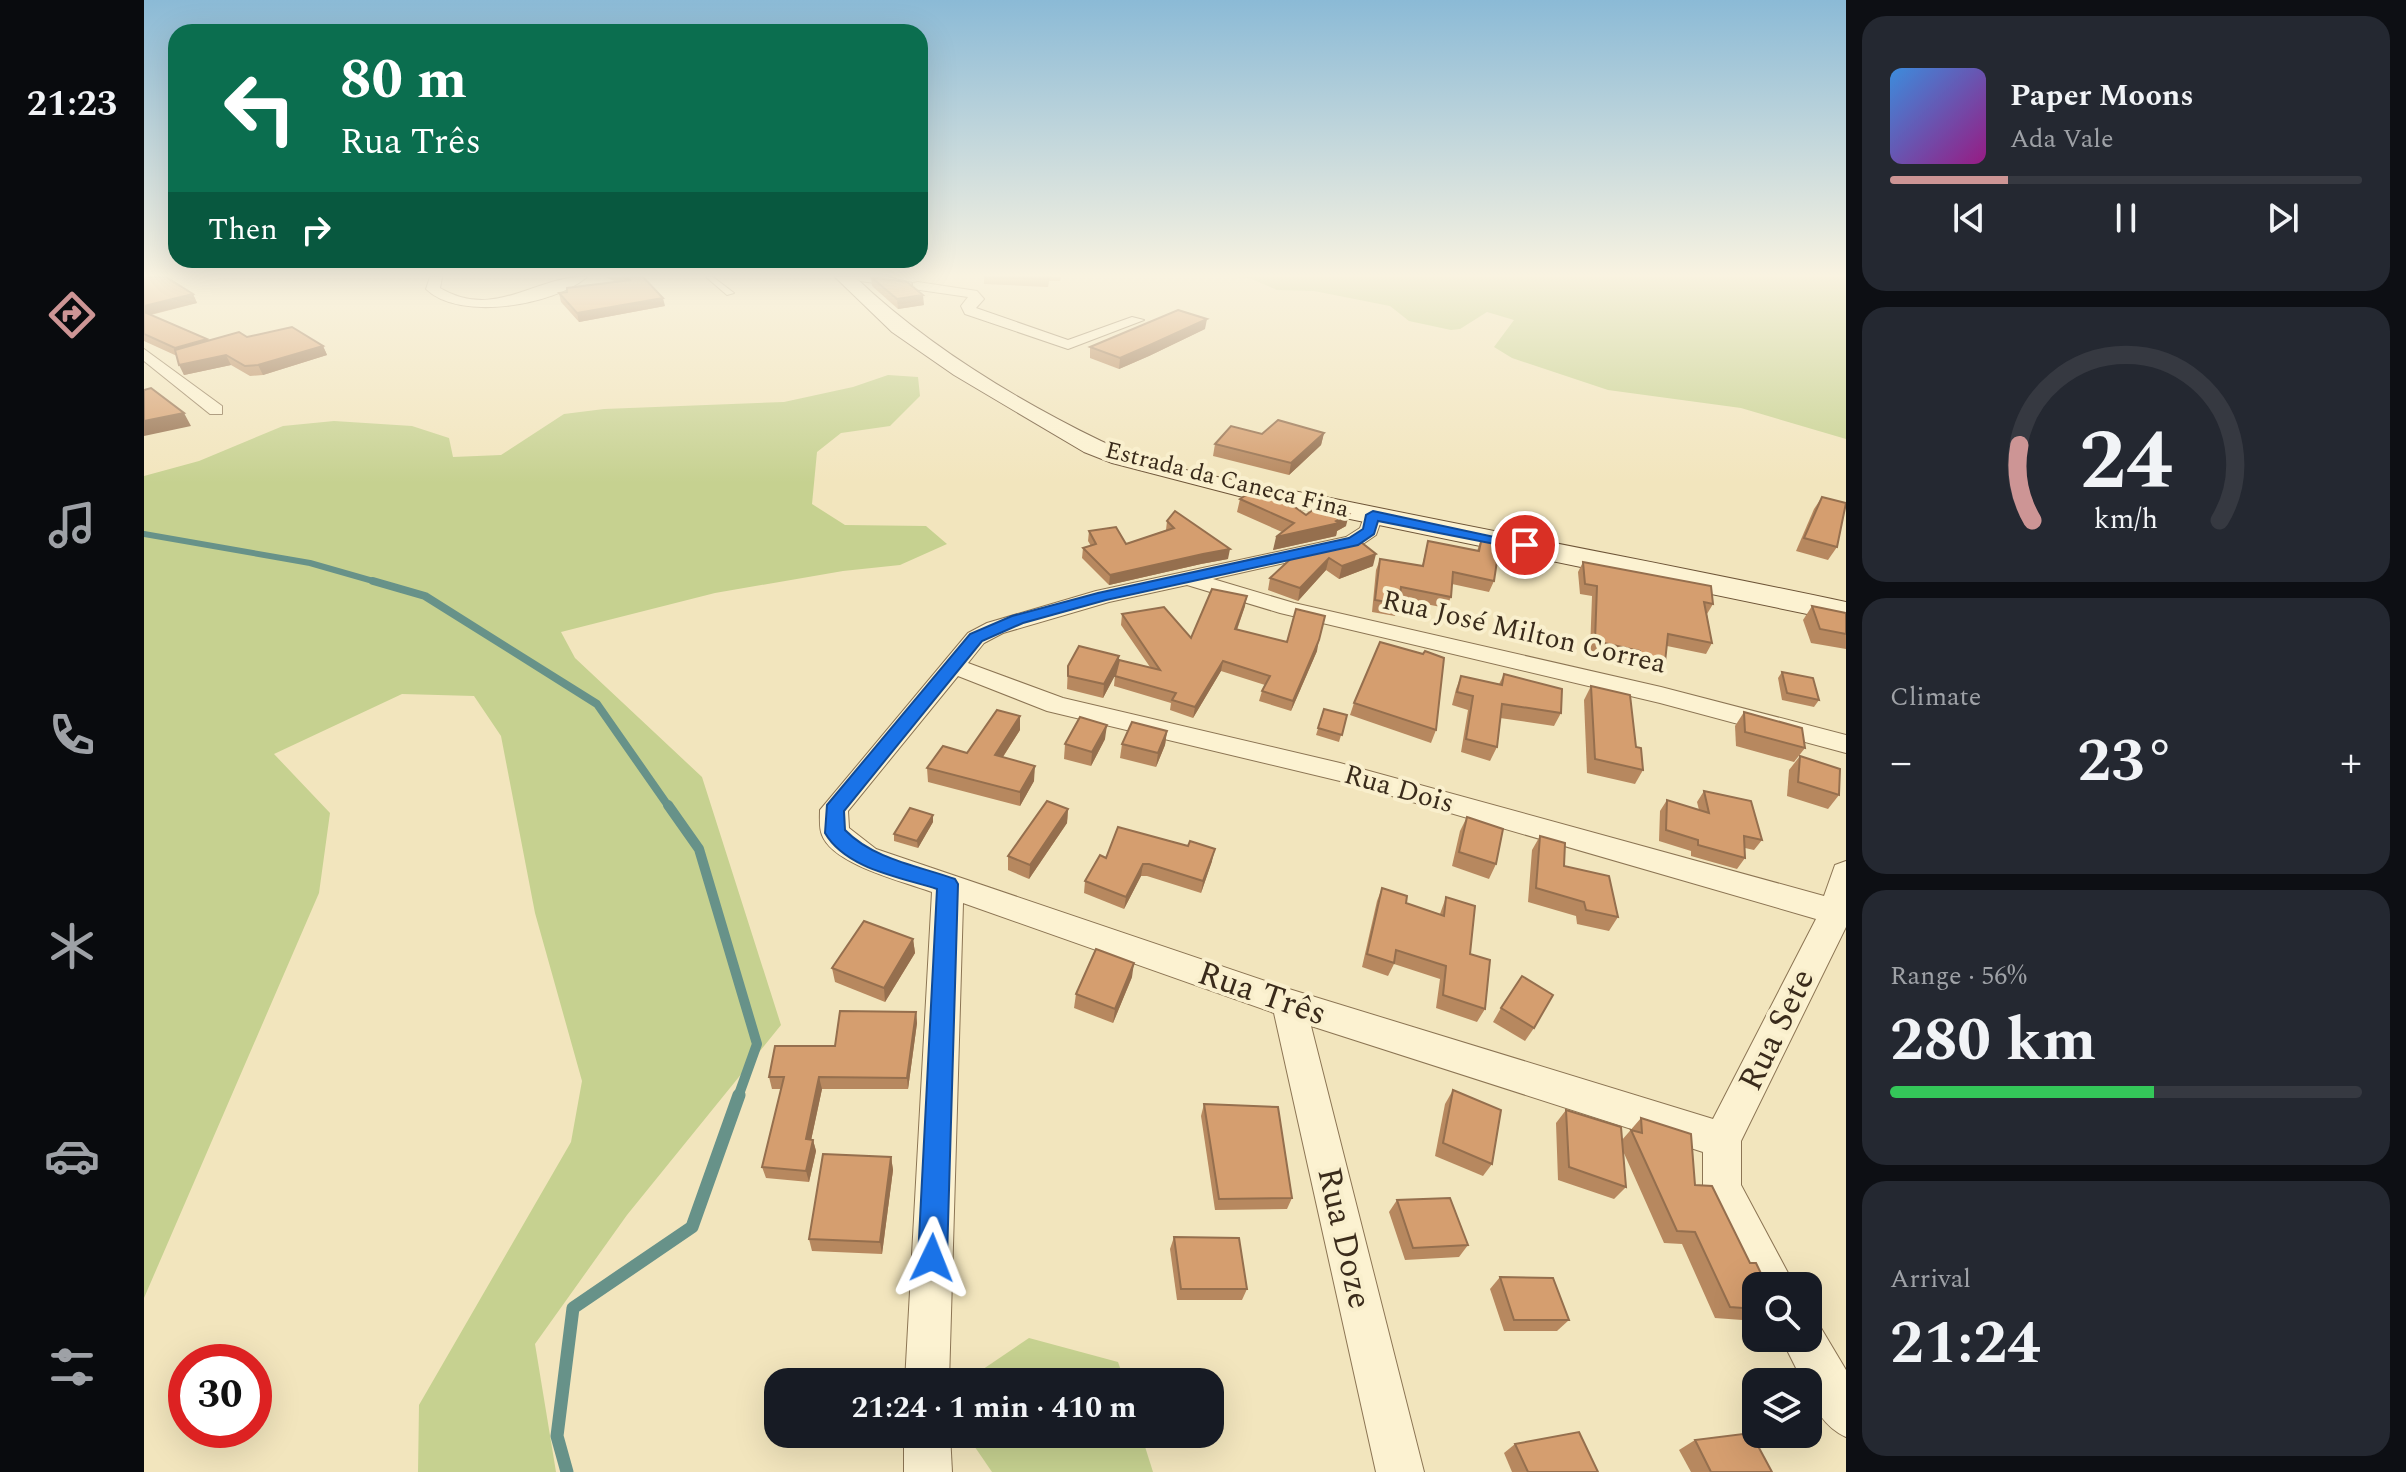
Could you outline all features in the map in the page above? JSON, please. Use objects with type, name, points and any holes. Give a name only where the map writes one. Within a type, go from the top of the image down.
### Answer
[{"type":"street","name":"Estrada da Caneca Fina","points":[[924,346],[1093,447],[1142,465],[1846,612]]},
{"type":"street","points":[[144,354],[216,410]]},
{"type":"street","points":[[952,665],[976,638],[995,628],[1054,608],[1353,542],[1369,531],[1373,515]]},
{"type":"street","name":"Rua José Milton Correa","points":[[1188,578],[1288,608],[1661,695],[1846,744]]},
{"type":"street","name":"Rua Três","points":[[952,665],[834,810],[835,833],[866,857],[1289,1004],[1722,1140]]},
{"type":"street","name":"Rua Dois","points":[[952,665],[1056,705],[1340,772],[1841,914]]},
{"type":"street","name":"Rua Sete","points":[[1722,1140],[1841,914],[1846,873]]},
{"type":"street","points":[[928,1368],[948,884]]},
{"type":"street","name":"Rua Doze","points":[[1289,1004],[1400,1472]]},
{"type":"street","points":[[1722,1140],[1722,1189],[1766,1272]]},
{"type":"street","points":[[1811,1352],[1846,1414]]},
{"type":"street","points":[[927,1448],[928,1472]]},
{"type":"green space","points":[[1846,346],[1846,439],[1741,408],[1608,390],[1512,358],[1494,347]]},
{"type":"green space","points":[[888,375],[918,377],[920,396],[890,426],[841,433],[817,452],[812,504],[845,525],[926,526],[947,544],[900,565],[843,571],[715,593],[561,632],[575,658],[702,777],[781,1025],[627,1215],[535,1344],[556,1472],[418,1472],[419,1405],[571,1142],[582,1081],[535,913],[501,736],[474,696],[402,694],[274,754],[330,813],[319,893],[144,1298],[144,476],[199,461],[283,426],[334,421],[412,426],[449,438],[453,457],[501,455],[564,414],[604,409],[784,402],[853,387]]},
{"type":"green space","points":[[1029,1338],[1118,1362],[1120,1368],[985,1368]]},
{"type":"green space","points":[[976,1448],[1145,1448],[1153,1472],[992,1472]]},
{"type":"building","points":[[190,346],[323,346],[245,366],[226,355],[179,365],[175,350]]},
{"type":"building","points":[[1093,346],[1147,346],[1120,358],[1090,347]]},
{"type":"building","points":[[151,388],[184,413],[144,421],[144,390]]},
{"type":"building","points":[[1278,420],[1324,433],[1291,463],[1215,444],[1231,426],[1262,434]]},
{"type":"building","points":[[1255,489],[1275,493],[1306,515],[1322,503],[1349,514],[1336,521],[1339,523],[1276,537],[1294,523],[1240,499]]},
{"type":"building","points":[[1822,497],[1846,503],[1837,547],[1804,538]]},
{"type":"building","points":[[1175,511],[1230,549],[1110,575],[1083,548],[1096,544],[1089,531],[1116,527],[1126,544],[1174,528],[1167,521]]},
{"type":"building","points":[[1482,537],[1500,541],[1494,581],[1453,572],[1451,597],[1401,587],[1399,604],[1375,600],[1380,559],[1423,566],[1428,541],[1479,551]]},
{"type":"building","points":[[1357,539],[1376,554],[1342,566],[1329,558],[1300,588],[1270,578],[1298,552]]},
{"type":"building","points":[[1583,562],[1711,586],[1713,604],[1704,602],[1712,643],[1668,634],[1665,662],[1640,655],[1640,651],[1595,641],[1597,586],[1585,584]]},
{"type":"building","points":[[1212,589],[1247,596],[1235,629],[1287,642],[1296,609],[1325,616],[1319,640],[1293,701],[1262,691],[1270,676],[1223,661],[1195,707],[1172,700],[1176,693],[1115,676],[1119,660],[1160,670],[1122,614],[1164,607],[1191,638]]},
{"type":"building","points":[[1812,606],[1846,613],[1846,634],[1820,629]]},
{"type":"building","points":[[1380,642],[1444,658],[1436,730],[1354,703]]},
{"type":"building","points":[[1079,646],[1119,656],[1104,684],[1068,676],[1068,666]]},
{"type":"building","points":[[1782,672],[1813,678],[1819,700],[1787,693]]},
{"type":"building","points":[[1504,674],[1562,689],[1561,713],[1502,704],[1497,747],[1466,739],[1473,696],[1457,692],[1461,676],[1502,685]]},
{"type":"building","points":[[1591,686],[1630,695],[1636,747],[1641,748],[1643,770],[1595,759]]},
{"type":"building","points":[[1324,709],[1347,715],[1342,735],[1318,728]]},
{"type":"building","points":[[997,710],[1020,716],[995,755],[1035,766],[1020,792],[927,768],[943,746],[967,753]]},
{"type":"building","points":[[1744,712],[1802,728],[1805,748],[1745,732]]},
{"type":"building","points":[[1080,717],[1107,725],[1092,752],[1065,744]]},
{"type":"building","points":[[1132,722],[1167,731],[1158,753],[1122,744]]},
{"type":"building","points":[[1800,756],[1840,769],[1839,795],[1798,782]]},
{"type":"building","points":[[1704,791],[1751,801],[1762,840],[1744,836],[1745,858],[1698,845],[1698,840],[1666,830],[1667,800],[1709,813]]},
{"type":"building","points":[[1047,801],[1068,809],[1030,865],[1008,856]]},
{"type":"building","points":[[910,808],[933,815],[917,841],[894,834]]},
{"type":"building","points":[[1467,817],[1503,829],[1496,864],[1459,852]]},
{"type":"building","points":[[1118,827],[1188,846],[1190,841],[1215,849],[1203,881],[1143,864],[1126,897],[1085,881],[1100,855],[1106,858]]},
{"type":"building","points":[[1540,836],[1565,843],[1564,866],[1609,876],[1618,917],[1586,910],[1584,902],[1536,888]]},
{"type":"building","points":[[1382,888],[1407,896],[1406,903],[1444,916],[1446,897],[1475,906],[1470,954],[1490,960],[1485,1009],[1443,995],[1446,966],[1396,950],[1394,963],[1367,954]]},
{"type":"building","points":[[864,921],[913,939],[884,988],[832,968]]},
{"type":"building","points":[[1096,949],[1134,963],[1115,1009],[1076,994]]},
{"type":"building","points":[[1522,976],[1553,995],[1534,1028],[1501,1008]]},
{"type":"building","points":[[840,1011],[916,1012],[907,1078],[819,1077],[806,1139],[813,1140],[806,1171],[762,1167],[784,1077],[769,1077],[775,1046],[835,1046]]},
{"type":"building","points":[[1453,1090],[1501,1110],[1492,1164],[1443,1143]]},
{"type":"building","points":[[1204,1104],[1278,1107],[1292,1198],[1219,1199]]},
{"type":"building","points":[[1566,1110],[1621,1127],[1626,1187],[1569,1167]]},
{"type":"building","points":[[1641,1118],[1691,1134],[1695,1185],[1712,1186],[1750,1263],[1756,1263],[1760,1272],[1742,1272],[1742,1308],[1730,1307],[1695,1232],[1677,1231],[1631,1130],[1642,1133]]},
{"type":"building","points":[[823,1154],[891,1157],[880,1242],[809,1239]]},
{"type":"building","points":[[1450,1198],[1468,1245],[1413,1248],[1397,1200]]},
{"type":"building","points":[[1174,1237],[1239,1238],[1247,1289],[1181,1289]]},
{"type":"building","points":[[1500,1277],[1553,1278],[1569,1320],[1514,1320]]},
{"type":"building","points":[[1579,1432],[1598,1472],[1528,1472],[1515,1444]]},
{"type":"building","points":[[1742,1434],[1742,1448],[1759,1448],[1772,1472],[1711,1472],[1695,1440]]},
{"type":"waterway","points":[[144,534],[310,563],[373,581]]},
{"type":"waterway","points":[[373,581],[380,583]]},
{"type":"waterway","points":[[373,581],[425,596],[597,704],[669,807]]},
{"type":"waterway","points":[[668,805],[699,849],[757,1044],[738,1097]]},
{"type":"waterway","points":[[567,1472],[557,1436],[573,1308],[692,1227],[739,1095]]},
{"type":"route","points":[[932,1258],[948,884],[866,857],[835,833],[834,810],[870,763],[976,638],[995,628],[1054,608],[1353,542],[1369,531],[1373,515],[1525,545]]}]
